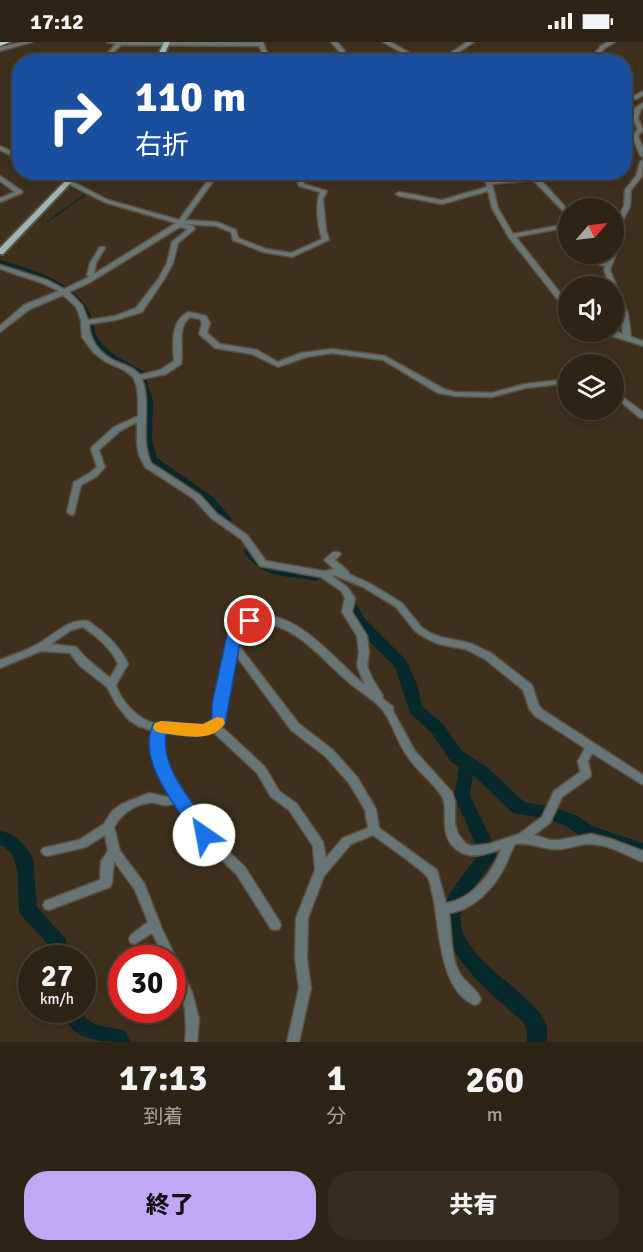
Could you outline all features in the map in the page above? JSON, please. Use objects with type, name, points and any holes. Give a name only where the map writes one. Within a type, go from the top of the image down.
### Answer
[{"type":"highway","points":[[0,44],[7,42]]},
{"type":"main road","points":[[0,252],[71,180]]},
{"type":"street","points":[[0,49],[29,42]]},
{"type":"street","points":[[110,42],[260,43]]},
{"type":"street","points":[[334,42],[342,51],[341,54]]},
{"type":"street","points":[[386,42],[409,54]]},
{"type":"street","points":[[452,54],[471,42]]},
{"type":"street","points":[[597,54],[612,42]]},
{"type":"street","points":[[109,54],[120,43]]},
{"type":"street","points":[[640,114],[643,106]]},
{"type":"street","points":[[635,136],[641,129],[635,118],[638,108],[643,106]]},
{"type":"street","points":[[635,136],[643,155]]},
{"type":"street","points":[[627,338],[618,293],[607,273],[618,241],[617,226],[627,206],[627,192],[639,176],[643,162]]},
{"type":"street","points":[[0,178],[20,192],[0,200]]},
{"type":"street","points":[[58,180],[65,186],[106,201],[192,227],[175,242],[170,263],[158,285],[139,310],[116,318],[88,322]]},
{"type":"street","points":[[0,330],[27,307],[94,277],[179,224],[211,180]]},
{"type":"street","points":[[179,224],[223,226],[234,231],[235,239],[253,248],[277,254],[297,254],[326,240],[320,227],[323,208],[320,199],[323,189],[301,185],[299,180]]},
{"type":"street","points":[[488,180],[495,208],[511,236],[558,295]]},
{"type":"street","points":[[399,194],[442,202],[489,185],[522,180]]},
{"type":"street","points":[[537,180],[558,202]]},
{"type":"street","points":[[511,236],[558,229]]},
{"type":"street","points":[[94,277],[90,275],[93,263],[102,248]]},
{"type":"street","points":[[602,264],[609,265]]},
{"type":"street","points":[[0,267],[54,284],[67,291],[84,312],[88,322],[86,337],[102,356],[130,370],[138,378],[143,458],[148,465],[197,497],[214,516],[244,537],[263,564],[324,574],[335,572],[366,585],[399,606],[418,629],[427,635],[438,640],[467,646],[488,656],[528,688],[534,708],[538,713],[643,781]]},
{"type":"street","points":[[138,378],[153,375],[178,362],[178,337],[182,321],[189,314],[203,318],[206,323],[203,334],[218,346],[254,352],[278,365],[314,353],[361,353],[385,358],[441,391],[455,394],[492,395],[525,386],[558,382]]},
{"type":"street","points":[[624,337],[643,344]]},
{"type":"street","points":[[624,401],[643,416]]},
{"type":"street","points":[[71,512],[77,484],[93,475],[100,467],[95,449],[117,429],[142,417]]},
{"type":"street","points":[[336,554],[329,560],[351,579]]},
{"type":"street","points":[[324,574],[344,589],[350,597],[347,612],[362,636],[364,653],[362,666],[367,680],[389,710],[411,754],[448,795],[450,826],[455,840],[472,850],[485,850],[522,838],[546,820],[558,794],[586,774],[583,761],[590,748]]},
{"type":"street","points":[[40,647],[73,650],[82,662],[111,685],[113,691],[135,719],[144,724],[193,731],[206,730],[220,719],[220,704],[234,635],[250,621],[269,619],[285,625],[326,655],[389,710]]},
{"type":"street","points":[[0,664],[40,647],[68,628],[85,622],[120,656],[123,664],[111,685]]},
{"type":"street","points":[[232,644],[295,727],[329,753],[353,780],[370,809],[374,830],[433,874],[448,910],[445,944],[447,962],[464,990],[475,999]]},
{"type":"street","points":[[214,726],[261,771],[275,794],[293,807],[309,827],[319,845],[320,873]]},
{"type":"street","points":[[159,727],[156,745],[160,765],[204,835],[241,871],[275,926]]},
{"type":"street","points":[[47,851],[82,844],[108,827],[116,814],[126,807],[149,798],[156,802],[167,802],[179,797]]},
{"type":"street","points":[[108,827],[114,852],[140,887],[165,945]]},
{"type":"street","points":[[293,1042],[305,988],[302,918],[320,873],[347,841],[374,830]]},
{"type":"street","points":[[522,838],[557,846],[589,838],[643,856]]},
{"type":"street","points":[[448,910],[480,891],[505,857],[509,843]]},
{"type":"street","points":[[49,905],[106,883],[107,861],[114,852]]},
{"type":"street","points":[[135,939],[155,924]]},
{"type":"street","points":[[186,996],[192,1003],[194,1025],[191,1042]]},
{"type":"waterway","points":[[0,150],[12,157]]},
{"type":"waterway","points":[[48,221],[86,194],[58,180]]},
{"type":"waterway","points":[[0,263],[51,282],[69,294],[85,313],[89,333],[109,357],[140,373],[148,407],[146,441],[148,453],[154,464],[208,500],[225,520]]},
{"type":"waterway","points":[[250,550],[255,559],[269,569],[316,576]]},
{"type":"waterway","points":[[352,609],[358,621],[401,664],[415,709],[437,728],[457,757],[467,765]]},
{"type":"waterway","points":[[467,765],[480,771],[519,808],[545,813]]},
{"type":"waterway","points":[[467,765],[462,796],[485,845],[487,856],[453,906],[451,920],[455,936],[477,967],[530,1016],[537,1028],[537,1042]]},
{"type":"waterway","points":[[552,814],[572,821],[586,831],[643,850]]},
{"type":"waterway","points":[[0,837],[15,844],[24,859],[28,910],[59,945]]},
{"type":"waterway","points":[[78,1023],[85,1032],[118,1038],[121,1042]]},
{"type":"slow traffic","points":[[161,727],[193,731],[206,730],[217,723]]},
{"type":"route","points":[[204,835],[160,765],[156,745],[159,727],[193,731],[206,730],[214,726],[220,719],[220,704],[234,635],[250,621]]}]
